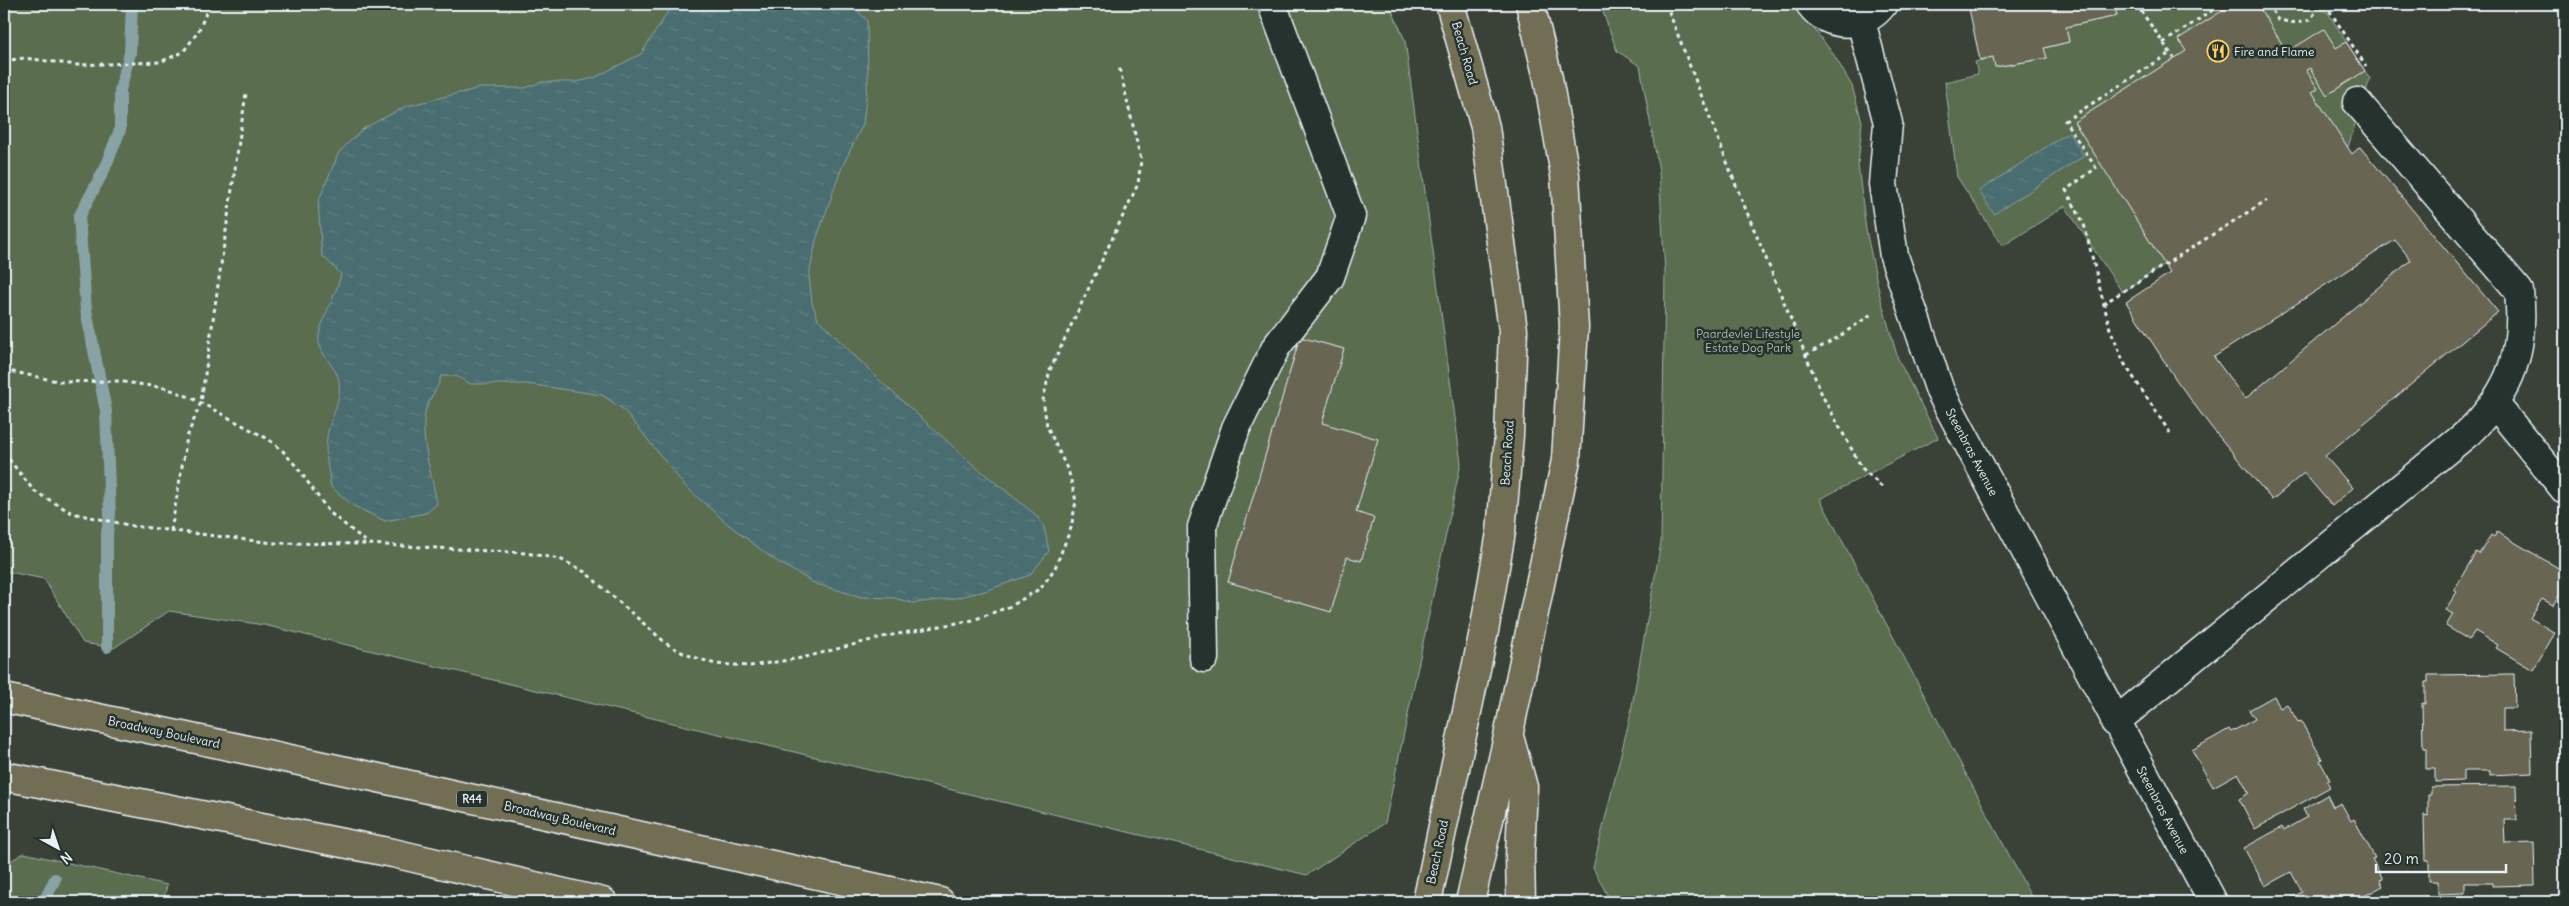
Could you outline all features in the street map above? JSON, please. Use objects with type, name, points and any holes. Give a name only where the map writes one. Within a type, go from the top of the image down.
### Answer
[{"type":"main road","name":"Beach Road","points":[[1426,902],[1485,626],[1501,532],[1509,435],[1513,330],[1485,127],[1450,4]]},
{"type":"main road","points":[[1470,902],[1508,736],[1566,460],[1574,327],[1565,175],[1548,78],[1530,4]]},
{"type":"main road","name":"Broadway Boulevard","points":[[4,698],[374,777],[940,902]]},
{"type":"main road","points":[[1508,736],[1523,787],[1520,856],[1521,902]]},
{"type":"main road","points":[[4,776],[394,853],[603,902]]},
{"type":"street","points":[[1204,658],[1202,527],[1236,428],[1276,348],[1330,277],[1351,216],[1272,4]]},
{"type":"street","points":[[1810,4],[1821,15],[1834,22],[1847,24],[1861,21],[1873,15],[1883,4]]},
{"type":"street","name":"Steenbras Avenue","points":[[1861,21],[1888,122],[1883,184],[1894,256],[1940,391],[2212,902]]},
{"type":"street","points":[[2115,722],[2470,432],[2495,404],[2506,385],[2520,342],[2521,316],[2519,291],[2357,102]]},
{"type":"street","points":[[2495,404],[2565,490]]},
{"type":"path","points":[[4,61],[24,58],[92,65],[160,62],[183,52],[198,32],[210,4]]},
{"type":"path","points":[[1666,4],[1737,188],[1823,397],[1862,468],[1882,487]]},
{"type":"path","points":[[2136,4],[2174,58]]},
{"type":"path","points":[[2163,42],[2222,4]]},
{"type":"path","points":[[2268,4],[2278,20],[2298,24],[2310,20],[2321,4]]},
{"type":"path","points":[[2325,4],[2372,76],[2357,102]]},
{"type":"path","points":[[2170,53],[2066,121],[2096,168],[2066,190],[2084,224],[2103,304],[2124,363],[2170,433]]},
{"type":"path","points":[[4,453],[34,491],[72,513],[133,526],[273,543],[368,544],[526,552],[560,559],[585,572],[667,644],[685,654],[715,664],[750,666],[802,658],[887,636],[973,620],[1011,606],[1041,588],[1058,560],[1071,528],[1076,501],[1068,473],[1047,426],[1043,400],[1048,378],[1138,184],[1140,168],[1138,140],[1119,66]]},
{"type":"path","points":[[171,531],[187,437],[201,402],[246,93]]},
{"type":"path","points":[[2103,304],[2267,200]]},
{"type":"path","points":[[1806,355],[1860,324],[1877,309]]},
{"type":"path","points":[[4,370],[62,382],[116,381],[166,388],[201,402],[268,439],[282,450],[297,467],[329,512],[368,544]]},
{"type":"green space","points":[[4,4],[1389,4],[1405,40],[1461,463],[1385,823],[1307,875],[264,625],[169,611],[114,648],[83,643],[44,579],[4,571]]},
{"type":"green space","name":"Paardevlei Lifestyle Estate Dog Park","points":[[1600,4],[1795,4],[1834,55],[1852,86],[1862,122],[1858,165],[1866,230],[1880,296],[1898,359],[1938,438],[1820,499],[2034,902],[1611,902],[1593,868],[1630,717],[1661,542],[1665,273],[1659,171],[1640,66],[1617,51]]},
{"type":"green space","points":[[2114,4],[2314,4],[2328,13],[2370,79],[2348,147],[2122,292],[2065,206],[2003,246],[1957,177],[1945,82],[1978,74],[1975,62],[1993,57],[1996,67],[2046,58],[2044,48],[2069,42],[2066,27],[2117,16]]},
{"type":"green space","points":[[24,853],[167,885],[163,902],[4,902],[4,865]]},
{"type":"water","points":[[673,4],[861,4],[859,13],[867,20],[868,79],[863,124],[842,167],[816,240],[809,276],[812,303],[818,319],[880,381],[976,467],[1036,515],[1044,527],[1049,551],[1030,575],[985,591],[951,599],[912,603],[895,598],[862,597],[816,584],[773,559],[729,525],[685,486],[624,410],[602,395],[527,384],[471,384],[456,376],[441,376],[425,415],[426,454],[437,504],[426,513],[385,521],[354,506],[331,487],[326,443],[338,400],[339,384],[336,372],[320,346],[319,335],[341,274],[322,255],[318,202],[339,152],[364,128],[407,106],[480,88],[525,88],[542,82],[576,82],[594,78],[641,54]]},
{"type":"water","points":[[2069,132],[2084,156],[1994,214],[1979,191]]},
{"type":"building","points":[[1968,4],[2114,4],[2117,16],[2066,27],[2069,42],[2044,48],[2047,58],[1995,67],[1993,57],[1980,60]]},
{"type":"building","points":[[2233,4],[2257,4],[2287,52],[2324,29],[2336,48],[2346,42],[2365,71],[2327,95],[2310,68],[2306,70],[2318,89],[2312,92],[2352,154],[2360,147],[2498,312],[2325,456],[2353,488],[2332,506],[2304,473],[2272,500],[2211,427],[2177,381],[2126,302],[2170,273],[2074,122],[2186,51],[2178,39]],"holes":[[[2395,240],[2411,260],[2245,399],[2214,357]]]},
{"type":"building","points":[[1300,337],[1344,349],[1322,423],[1378,439],[1356,512],[1374,518],[1361,561],[1347,557],[1331,612],[1228,582]]},
{"type":"building","points":[[2497,532],[2565,572],[2565,584],[2553,605],[2542,599],[2530,618],[2555,633],[2533,670],[2496,648],[2498,645],[2475,631],[2469,640],[2446,626],[2453,614],[2445,610],[2457,592],[2454,590],[2476,552],[2479,554],[2491,535],[2494,537]]},
{"type":"building","points":[[2514,674],[2515,708],[2503,708],[2503,731],[2531,730],[2532,773],[2490,775],[2490,771],[2463,771],[2463,781],[2435,782],[2435,769],[2426,769],[2426,748],[2423,748],[2422,703],[2425,704],[2425,682],[2428,682],[2428,675]]},
{"type":"building","points":[[2274,696],[2280,708],[2287,704],[2298,722],[2301,721],[2322,759],[2320,761],[2330,780],[2327,781],[2330,787],[2255,829],[2239,799],[2249,793],[2238,773],[2213,787],[2192,750],[2229,729],[2231,732],[2255,719],[2249,710]]},
{"type":"building","points":[[2516,786],[2517,820],[2504,820],[2505,843],[2534,842],[2535,885],[2492,886],[2492,883],[2465,883],[2465,893],[2438,894],[2438,881],[2429,881],[2429,860],[2425,860],[2424,815],[2428,816],[2428,794],[2431,794],[2431,787]]},
{"type":"building","points":[[2327,795],[2333,807],[2341,803],[2351,821],[2354,819],[2375,858],[2372,859],[2383,879],[2380,880],[2383,886],[2353,902],[2293,902],[2291,898],[2302,892],[2291,872],[2265,886],[2244,848],[2282,827],[2284,830],[2307,817],[2303,809]]},
{"type":"waterway","points":[[107,647],[107,533],[110,514],[106,411],[86,310],[79,217],[104,170],[120,130],[120,90],[130,53],[132,4]]},
{"type":"waterway","points":[[44,902],[55,879]]},
{"type":"place","name":"Fire and Flame","points":[[2218,51]]}]
